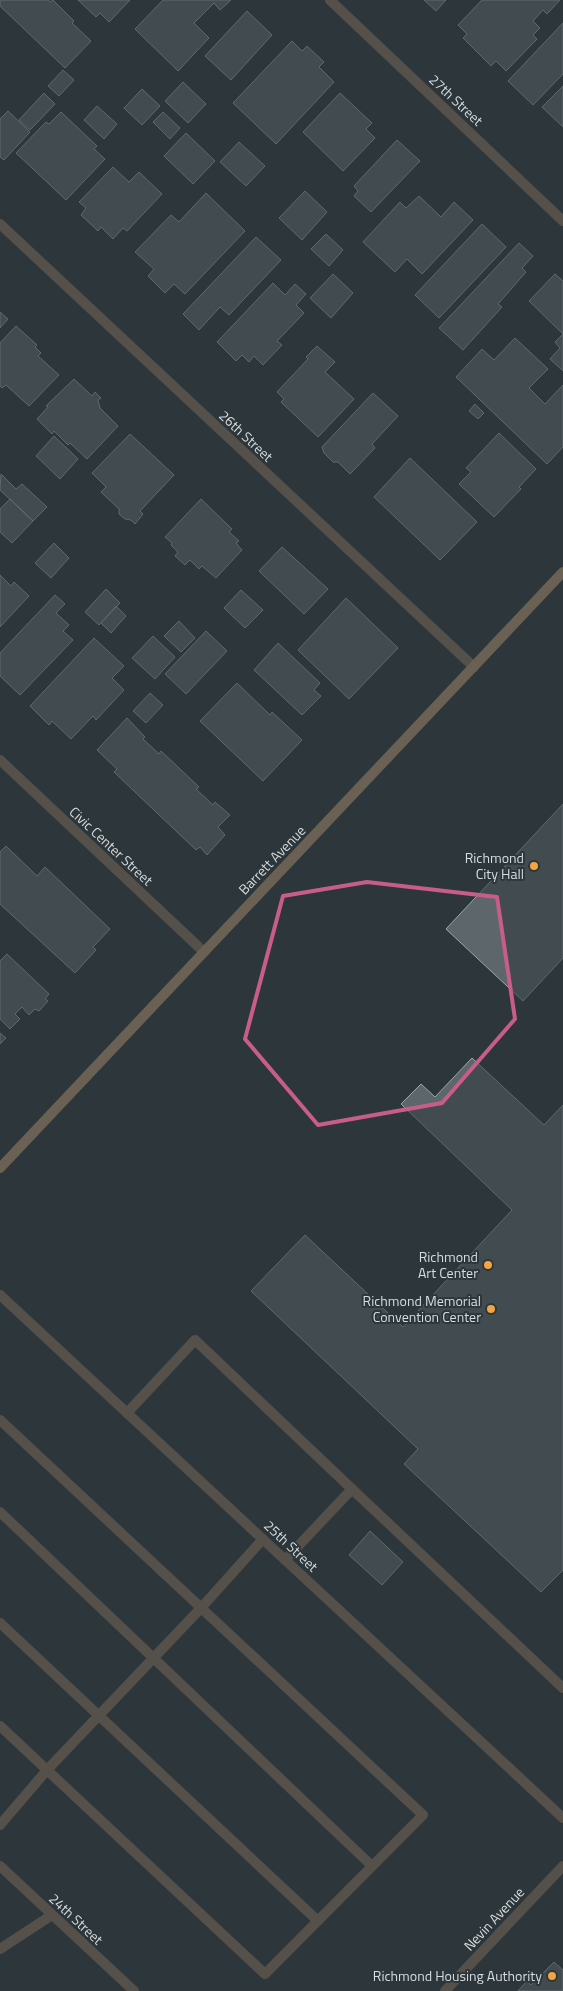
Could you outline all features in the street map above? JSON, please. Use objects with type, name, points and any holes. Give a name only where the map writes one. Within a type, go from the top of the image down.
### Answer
[{"type":"main road","name":"Barrett Avenue","points":[[0,1168],[563,572]]},
{"type":"street","name":"27th Street","points":[[330,0],[563,221]]},
{"type":"street","name":"26th Street","points":[[0,224],[474,667]]},
{"type":"street","name":"Civic Center Street","points":[[0,760],[204,952]]},
{"type":"street","name":"25th Street","points":[[0,1295],[563,1818]]},
{"type":"street","points":[[127,1413],[195,1340],[563,1688]]},
{"type":"street","points":[[0,1420],[423,1814],[265,1974],[0,1726]]},
{"type":"street","points":[[285,1560],[352,1489]]},
{"type":"street","points":[[0,1512],[372,1866]]},
{"type":"street","points":[[0,1825],[47,1770],[201,1608],[263,1539]]},
{"type":"street","points":[[0,1623],[318,1921]]},
{"type":"street","name":"24th Street","points":[[0,1866],[134,1991]]},
{"type":"street","name":"Nevin Avenue","points":[[445,1991],[563,1866]]},
{"type":"street","points":[[0,1949],[52,1915]]},
{"type":"highlighted area","points":[[367,882],[497,897],[515,1019],[442,1103],[318,1125],[245,1039],[283,896]]},
{"type":"building","points":[[0,0],[48,0],[50,2],[53,0],[74,21],[72,23],[91,41],[65,68],[0,6]]},
{"type":"building","points":[[78,0],[130,0],[109,22],[100,13],[96,17]]},
{"type":"building","points":[[163,0],[231,0],[220,10],[214,3],[194,23],[209,38],[178,71],[135,29]]},
{"type":"building","points":[[424,0],[446,0],[436,11]]},
{"type":"building","points":[[482,0],[560,0],[547,14],[543,10],[533,21],[540,28],[533,35],[537,39],[506,71],[496,61],[491,66],[463,38],[467,34],[458,25]]},
{"type":"building","points":[[247,11],[272,35],[231,80],[205,56]]},
{"type":"building","points":[[563,23],[563,74],[533,105],[508,81]]},
{"type":"building","points":[[292,41],[302,51],[307,46],[324,62],[319,67],[334,82],[276,144],[233,103]]},
{"type":"building","points":[[63,70],[74,80],[59,96],[48,86]]},
{"type":"building","points":[[183,82],[206,104],[188,123],[165,101]]},
{"type":"building","points":[[563,86],[563,127],[542,107]]},
{"type":"building","points":[[142,89],[160,106],[142,125],[124,108]]},
{"type":"building","points":[[44,93],[55,104],[30,130],[19,120]]},
{"type":"building","points":[[340,93],[372,123],[366,129],[375,138],[343,171],[303,132]]},
{"type":"building","points":[[97,106],[117,124],[104,139],[84,120]]},
{"type":"building","points":[[8,111],[30,132],[4,160],[0,157],[0,119]]},
{"type":"building","points":[[61,112],[97,146],[94,149],[105,159],[66,200],[16,153],[46,122],[49,124]]},
{"type":"building","points":[[163,112],[180,128],[170,139],[153,122]]},
{"type":"building","points":[[186,133],[215,161],[193,184],[164,156]]},
{"type":"building","points":[[397,140],[420,161],[371,212],[354,196],[358,191],[354,186]]},
{"type":"building","points":[[239,142],[265,166],[246,186],[220,162]]},
{"type":"building","points":[[113,167],[129,182],[139,172],[162,194],[127,231],[123,228],[113,239],[101,227],[98,231],[81,215],[86,208],[79,202]]},
{"type":"building","points":[[305,191],[327,212],[302,240],[279,218]]},
{"type":"building","points":[[206,193],[245,231],[185,294],[174,284],[165,293],[148,276],[154,269],[135,252],[171,215],[179,222]]},
{"type":"building","points":[[419,196],[441,217],[454,202],[473,220],[422,274],[407,259],[395,272],[363,242],[400,202],[406,208]]},
{"type":"building","points":[[482,224],[506,247],[439,318],[415,295]]},
{"type":"building","points":[[326,234],[343,250],[329,266],[311,249]]},
{"type":"building","points":[[256,237],[281,260],[229,315],[220,307],[199,330],[183,314]]},
{"type":"building","points":[[519,243],[533,256],[522,268],[526,272],[498,304],[502,307],[463,350],[439,328]]},
{"type":"building","points":[[333,274],[353,293],[331,318],[310,298]]},
{"type":"building","points":[[555,274],[563,281],[563,334],[529,301]]},
{"type":"building","points":[[273,283],[285,295],[295,284],[306,294],[296,305],[304,313],[277,341],[282,345],[263,365],[254,356],[249,362],[242,355],[236,361],[217,342]]},
{"type":"building","points":[[0,312],[8,319],[0,328]]},
{"type":"building","points":[[16,326],[37,345],[35,347],[41,353],[38,356],[59,375],[29,406],[6,385],[2,388],[0,386],[0,343]]},
{"type":"building","points":[[563,334],[563,371],[550,359],[560,348],[555,342]]},
{"type":"building","points":[[515,338],[548,369],[529,388],[545,404],[563,385],[563,447],[547,464],[456,377],[482,349],[494,360]]},
{"type":"building","points":[[317,346],[335,362],[325,372],[354,399],[318,437],[281,402],[284,399],[277,392],[308,359],[306,357]]},
{"type":"building","points":[[74,379],[92,396],[95,392],[101,398],[98,400],[100,408],[118,426],[87,459],[70,443],[68,445],[54,431],[52,434],[37,419],[48,407],[46,406]]},
{"type":"building","points":[[373,393],[398,416],[372,444],[375,448],[350,474],[338,462],[333,462],[324,453],[322,447]]},
{"type":"building","points":[[475,404],[484,413],[478,419],[469,411]]},
{"type":"building","points":[[499,433],[536,469],[519,487],[521,489],[494,517],[459,484],[471,472],[466,468]]},
{"type":"building","points":[[130,434],[174,475],[140,511],[143,514],[135,524],[119,514],[119,509],[101,492],[106,487],[92,473]]},
{"type":"building","points":[[54,436],[78,459],[60,479],[36,456]]},
{"type":"building","points":[[410,458],[477,522],[440,560],[374,497]]},
{"type":"building","points":[[1,474],[16,489],[22,484],[47,507],[33,521],[0,490]]},
{"type":"building","points":[[10,499],[33,521],[12,543],[0,532],[0,509]]},
{"type":"building","points":[[201,499],[232,529],[229,532],[239,541],[236,543],[242,550],[216,578],[202,566],[199,569],[190,560],[185,565],[175,556],[178,552],[165,537]]},
{"type":"building","points":[[54,543],[69,558],[51,578],[35,563]]},
{"type":"building","points":[[282,547],[328,589],[304,614],[259,571]]},
{"type":"building","points":[[0,575],[11,586],[14,582],[29,596],[0,627]]},
{"type":"building","points":[[106,589],[120,603],[99,625],[85,612]]},
{"type":"building","points":[[241,590],[263,610],[245,628],[224,608]]},
{"type":"building","points":[[55,595],[65,604],[56,613],[69,625],[63,631],[73,640],[20,695],[0,676],[0,653]]},
{"type":"building","points":[[346,598],[398,648],[349,699],[298,650]]},
{"type":"building","points":[[116,606],[126,616],[111,633],[101,623]]},
{"type":"building","points":[[179,621],[195,638],[181,652],[164,636]]},
{"type":"building","points":[[206,631],[227,651],[186,694],[165,674]]},
{"type":"building","points":[[153,636],[175,657],[155,679],[132,658]]},
{"type":"building","points":[[94,638],[124,666],[112,678],[124,690],[96,720],[93,716],[71,739],[52,721],[49,725],[30,706]]},
{"type":"building","points":[[278,643],[320,683],[314,690],[321,696],[302,715],[254,670]]},
{"type":"building","points":[[237,683],[270,715],[272,712],[302,740],[263,781],[200,721]]},
{"type":"building","points":[[150,693],[163,705],[146,723],[133,711]]},
{"type":"building","points":[[127,718],[145,737],[143,739],[159,754],[161,751],[199,787],[196,789],[213,805],[215,802],[230,815],[218,827],[225,835],[207,855],[200,847],[196,850],[114,772],[117,769],[97,750]]},
{"type":"building","name":"Richmond City Hall","points":[[563,804],[563,958],[523,1001],[446,929]]},
{"type":"building","points":[[6,846],[37,876],[45,867],[110,929],[93,947],[96,950],[75,973],[0,904],[0,852]]},
{"type":"building","points":[[7,954],[49,994],[45,999],[48,1001],[39,1011],[35,1009],[29,1015],[22,1007],[15,1014],[20,1019],[10,1029],[0,1019],[0,961]]},
{"type":"building","points":[[0,1033],[6,1038],[0,1044]]},
{"type":"building","name":"Richmond Memorial Convention Center","points":[[472,1058],[544,1125],[563,1105],[563,1570],[541,1592],[404,1464],[418,1449],[251,1291],[305,1235],[403,1327],[512,1210],[401,1104],[421,1084],[435,1097]]},
{"type":"building","points":[[370,1531],[403,1562],[382,1585],[349,1555]]},
{"type":"building","name":"Richmond Housing Authority","points":[[554,1962],[563,1970],[563,1991],[518,1991],[527,1981],[531,1985]]},
{"type":"place","name":"Richmond City Hall","points":[[534,866]]},
{"type":"place","name":"Richmond Art Center","points":[[488,1265]]},
{"type":"place","name":"Richmond Memorial Convention Center","points":[[491,1309]]},
{"type":"place","name":"Richmond Housing Authority","points":[[552,1976]]}]
